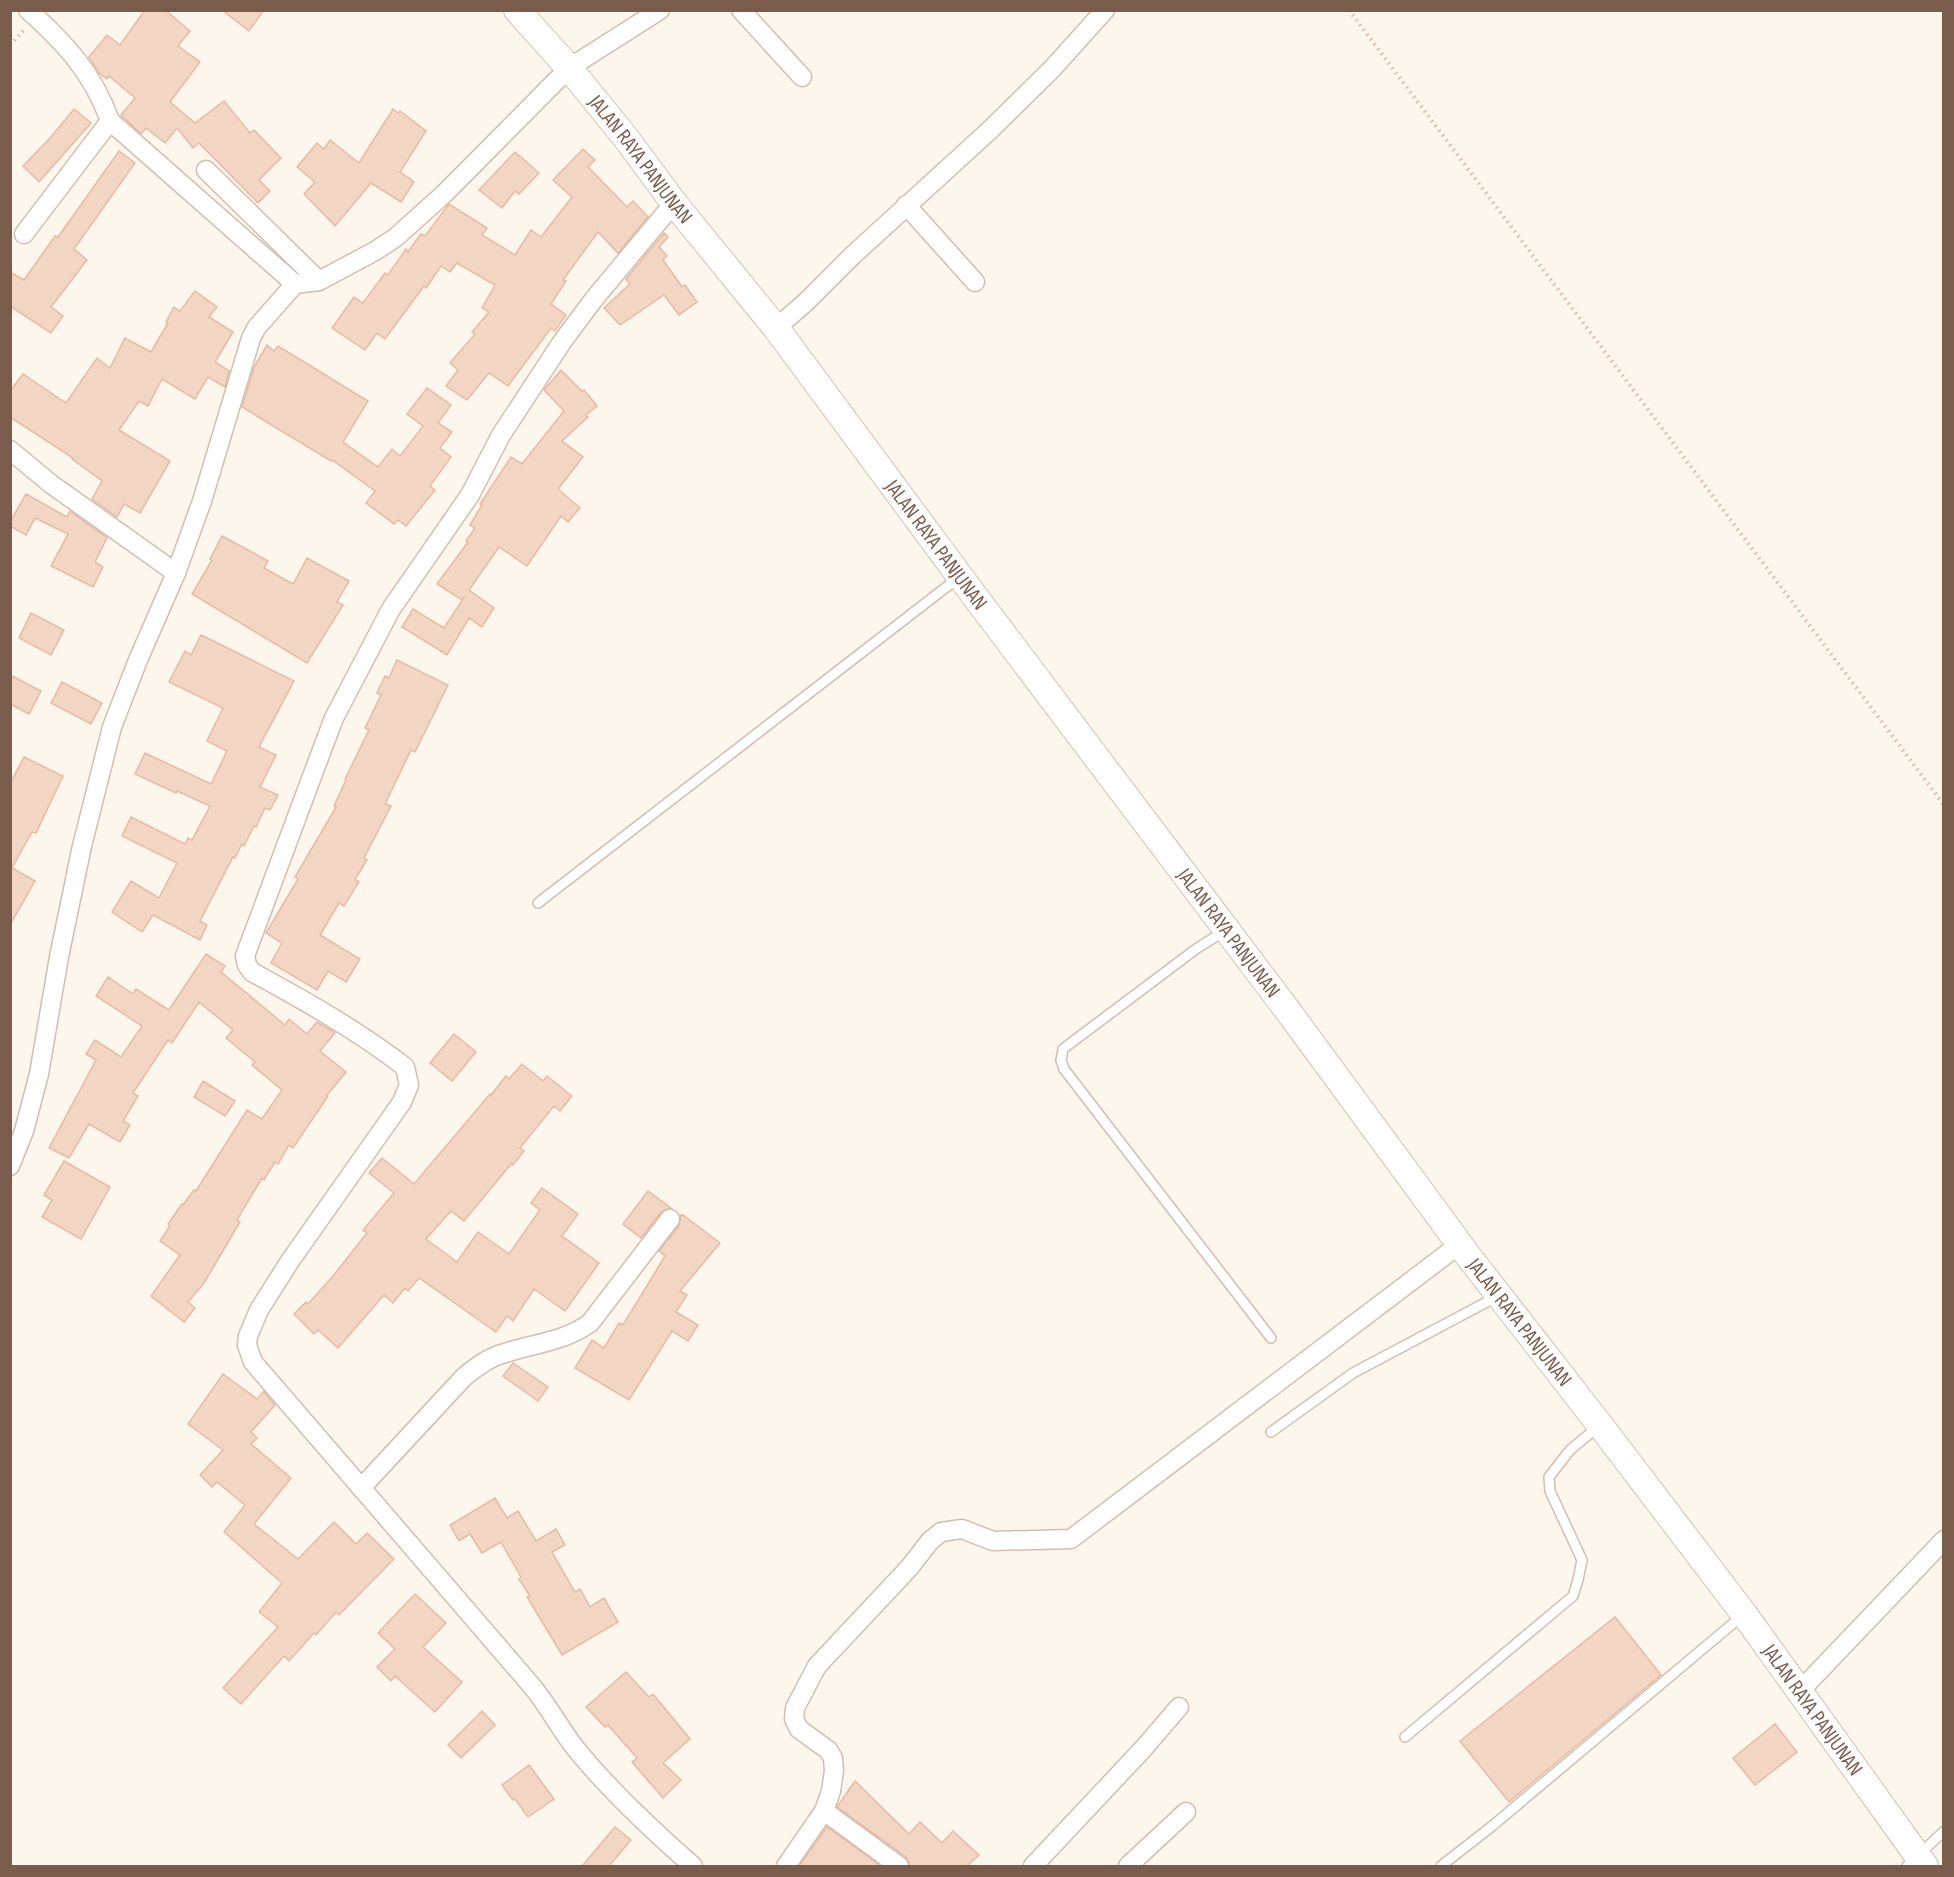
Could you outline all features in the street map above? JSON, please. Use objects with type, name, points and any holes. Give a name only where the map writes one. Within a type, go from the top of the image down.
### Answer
[{"type":"main road","name":"JALAN RAYA PANJUNAN","points":[[517,10],[569,68],[626,138],[674,203],[783,322],[960,576],[1288,1011],[1460,1244],[1744,1614],[1806,1685],[1918,1859]]},
{"type":"street","points":[[27,10],[72,53],[90,76],[102,98],[110,121],[295,284]]},
{"type":"street","points":[[741,10],[802,77]]},
{"type":"street","points":[[783,322],[906,205],[990,130],[1036,85],[1105,10]]},
{"type":"street","points":[[10,1166],[24,1131],[39,1074],[59,957],[82,846],[112,727],[176,573],[202,501],[251,338],[257,327],[295,284],[319,281],[375,251],[417,219],[569,68],[647,16]]},
{"type":"street","points":[[24,234],[110,121]]},
{"type":"street","points":[[206,170],[319,281]]},
{"type":"street","points":[[674,203],[594,299],[562,342],[501,435],[470,495],[391,609],[334,718],[245,956],[252,972],[374,1043],[405,1067],[408,1085],[402,1102],[290,1261],[259,1310],[248,1336],[247,1345],[253,1362],[531,1685],[575,1748],[609,1786],[693,1866]]},
{"type":"street","points":[[906,205],[975,282]]},
{"type":"street","points":[[10,450],[51,484],[176,573]]},
{"type":"street","points":[[361,1488],[464,1377],[482,1363],[503,1353],[560,1339],[590,1323],[670,1219]]},
{"type":"street","points":[[786,1866],[824,1811],[831,1791],[834,1771],[833,1758],[828,1750],[799,1730],[794,1719],[795,1708],[817,1666],[909,1568],[930,1541],[941,1532],[962,1529],[993,1541],[1071,1539],[1460,1244]]},
{"type":"street","points":[[1806,1685],[1944,1540]]},
{"type":"street","points":[[1033,1866],[1143,1749],[1179,1707]]},
{"type":"street","points":[[824,1811],[899,1866]]},
{"type":"street","points":[[1128,1866],[1186,1812]]},
{"type":"lane","points":[[538,903],[960,576]]},
{"type":"lane","points":[[1226,930],[1196,949],[1063,1049],[1061,1060],[1064,1069],[1271,1338]]},
{"type":"lane","points":[[1271,1432],[1353,1373],[1500,1295]]},
{"type":"lane","points":[[1406,1737],[1573,1596],[1581,1560],[1550,1491],[1549,1477],[1570,1450],[1600,1425]]},
{"type":"lane","points":[[1441,1866],[1491,1827],[1744,1614]]},
{"type":"lane","points":[[1918,1859],[1944,1832]]},
{"type":"path","points":[[1349,10],[1944,806]]},
{"type":"building","points":[[145,10],[165,10],[190,31],[178,46],[200,62],[170,102],[195,123],[224,101],[250,133],[254,130],[281,158],[259,180],[270,191],[258,203],[199,143],[193,148],[177,128],[165,143],[146,128],[141,134],[121,115],[135,98],[109,76],[107,79],[99,73],[89,57],[107,35],[120,45]]},
{"type":"building","points":[[222,10],[264,10],[249,31]]},
{"type":"building","points":[[74,109],[91,123],[39,182],[23,166]]},
{"type":"building","points":[[393,109],[398,113],[400,111],[426,131],[400,172],[414,182],[401,202],[371,183],[335,226],[304,194],[315,182],[297,167],[317,143],[324,149],[330,140],[359,163]]},
{"type":"building","points":[[583,149],[595,160],[588,167],[627,207],[633,201],[648,217],[618,253],[598,232],[563,280],[566,281],[551,304],[566,315],[555,331],[551,328],[508,386],[489,373],[467,400],[446,386],[458,370],[450,363],[475,334],[472,332],[489,312],[482,308],[495,285],[457,263],[450,272],[441,266],[385,339],[377,333],[365,350],[332,328],[354,297],[363,303],[385,273],[388,275],[406,249],[408,252],[421,234],[425,236],[449,204],[487,228],[482,235],[515,255],[531,230],[541,237],[572,197],[553,180]]},
{"type":"building","points":[[119,151],[135,163],[74,249],[87,260],[51,307],[63,316],[51,333],[10,306],[10,272],[24,280],[55,236],[58,237]]},
{"type":"building","points":[[515,152],[539,173],[519,194],[515,191],[502,208],[479,190]]},
{"type":"building","points":[[664,233],[668,237],[659,247],[667,256],[663,260],[682,287],[685,285],[697,302],[679,315],[664,295],[620,325],[604,308],[630,284],[626,279]]},
{"type":"building","points":[[195,291],[217,307],[209,317],[233,332],[215,362],[229,371],[225,387],[208,377],[195,399],[162,379],[148,406],[139,401],[119,430],[170,461],[140,513],[124,504],[117,517],[92,499],[102,481],[73,458],[10,417],[10,391],[23,374],[66,403],[97,358],[110,368],[125,338],[151,352],[168,323],[166,322],[174,307],[180,311]]},
{"type":"building","points":[[267,345],[274,351],[278,346],[368,401],[343,442],[378,467],[392,449],[400,456],[423,426],[407,414],[427,388],[451,405],[438,423],[452,432],[440,448],[451,457],[430,486],[435,490],[406,526],[398,520],[394,524],[366,503],[375,491],[332,460],[242,407],[254,367]]},
{"type":"building","points":[[561,370],[582,391],[584,390],[597,406],[562,441],[583,457],[558,489],[580,508],[568,522],[561,516],[527,566],[499,547],[469,590],[494,608],[482,627],[469,618],[447,655],[402,627],[413,609],[444,628],[465,596],[462,600],[437,584],[468,542],[466,541],[475,528],[470,525],[482,505],[480,504],[511,457],[522,464],[564,411],[544,390]]},
{"type":"building","points":[[26,494],[67,517],[70,511],[107,538],[95,562],[103,567],[93,587],[51,566],[68,534],[35,518],[26,535],[10,526]]},
{"type":"building","points":[[222,536],[268,561],[264,568],[293,584],[307,558],[349,581],[337,602],[343,605],[307,663],[192,594],[212,560],[210,559]]},
{"type":"building","points":[[31,613],[64,630],[51,655],[19,638]]},
{"type":"building","points":[[201,635],[294,681],[259,747],[276,755],[260,787],[278,795],[270,810],[265,808],[244,846],[242,844],[235,858],[233,857],[200,921],[207,925],[200,940],[153,915],[142,932],[112,912],[131,881],[159,898],[177,863],[122,836],[131,817],[185,844],[188,838],[192,840],[210,806],[135,774],[145,753],[211,784],[227,751],[207,741],[223,708],[169,682],[185,651],[191,655]]},
{"type":"building","points":[[397,660],[448,685],[415,752],[411,750],[385,804],[391,806],[364,858],[367,860],[355,879],[359,882],[344,906],[339,903],[320,935],[360,959],[346,982],[328,971],[317,990],[271,963],[282,943],[266,933],[298,879],[295,877],[336,807],[334,806],[345,779],[369,730],[365,728],[381,695],[377,693],[385,676],[389,678]]},
{"type":"building","points":[[10,675],[41,691],[29,714],[10,704]]},
{"type":"building","points":[[62,682],[102,703],[91,724],[51,703]]},
{"type":"building","points":[[24,757],[63,776],[36,833],[32,832],[12,868],[35,881],[10,925],[10,784]]},
{"type":"building","points":[[206,954],[225,966],[221,972],[285,1025],[289,1019],[307,1034],[317,1022],[335,1033],[320,1051],[346,1072],[327,1095],[293,1148],[289,1145],[278,1164],[275,1162],[264,1180],[262,1178],[237,1220],[240,1222],[204,1283],[188,1302],[195,1308],[184,1322],[151,1296],[180,1255],[160,1241],[170,1226],[168,1224],[182,1204],[194,1190],[196,1191],[247,1110],[262,1119],[282,1090],[252,1065],[255,1062],[226,1038],[233,1030],[199,1002],[172,1043],[168,1040],[133,1093],[138,1096],[123,1121],[130,1125],[120,1142],[89,1124],[69,1158],[49,1148],[96,1060],[86,1054],[95,1040],[121,1057],[142,1026],[96,996],[108,977],[133,994],[136,989],[169,1010]]},
{"type":"building","points":[[454,1034],[476,1052],[452,1081],[430,1063]]},
{"type":"building","points":[[522,1064],[543,1081],[547,1076],[572,1096],[560,1111],[554,1106],[520,1148],[524,1151],[464,1221],[451,1211],[426,1239],[457,1262],[478,1232],[509,1254],[540,1210],[531,1203],[542,1188],[578,1214],[562,1236],[599,1263],[565,1311],[534,1289],[513,1321],[507,1316],[496,1332],[419,1278],[408,1291],[405,1288],[393,1303],[384,1295],[338,1348],[318,1330],[314,1334],[294,1314],[306,1302],[308,1304],[333,1276],[367,1233],[363,1230],[394,1193],[369,1173],[382,1158],[414,1184],[506,1076],[509,1079]]},
{"type":"building","points":[[203,1081],[235,1101],[225,1116],[194,1097]]},
{"type":"building","points":[[64,1161],[110,1187],[81,1239],[42,1217],[52,1200],[44,1195]]},
{"type":"building","points":[[648,1191],[671,1208],[661,1212],[641,1238],[623,1224]]},
{"type":"building","points":[[681,1215],[720,1243],[680,1291],[687,1295],[676,1312],[698,1325],[688,1341],[672,1331],[629,1400],[575,1368],[592,1340],[604,1348],[619,1323],[623,1325],[665,1256],[659,1251],[679,1226]]},
{"type":"building","points":[[513,1363],[548,1387],[538,1401],[503,1376]]},
{"type":"building","points":[[223,1374],[257,1399],[264,1391],[275,1405],[251,1432],[257,1438],[251,1444],[291,1478],[254,1524],[298,1559],[334,1522],[356,1544],[367,1533],[394,1559],[339,1615],[336,1612],[316,1635],[314,1633],[289,1661],[284,1656],[241,1704],[223,1688],[278,1627],[259,1612],[282,1583],[224,1532],[245,1505],[217,1482],[212,1487],[200,1475],[223,1450],[188,1424]]},
{"type":"building","points":[[495,1498],[507,1518],[518,1511],[536,1541],[556,1529],[565,1545],[552,1552],[575,1592],[580,1589],[590,1607],[604,1598],[618,1622],[562,1655],[527,1597],[530,1596],[501,1542],[482,1553],[470,1534],[459,1541],[450,1525]]},
{"type":"building","points":[[415,1594],[446,1623],[423,1647],[462,1682],[435,1712],[395,1676],[391,1681],[377,1667],[395,1649],[378,1633]]},
{"type":"building","points":[[1615,1617],[1661,1675],[1509,1802],[1460,1741]]},
{"type":"building","points":[[626,1672],[649,1697],[653,1694],[690,1739],[663,1763],[681,1780],[663,1798],[632,1762],[637,1758],[608,1725],[605,1727],[586,1707]]},
{"type":"building","points":[[482,1711],[495,1725],[461,1758],[448,1745]]},
{"type":"building","points":[[1775,1724],[1797,1752],[1755,1785],[1733,1758]]},
{"type":"building","points":[[529,1765],[554,1799],[528,1817],[502,1785]]},
{"type":"building","points":[[855,1781],[909,1834],[920,1822],[942,1843],[953,1831],[979,1855],[967,1866],[910,1866],[906,1857],[837,1807]]},
{"type":"building","points":[[615,1827],[631,1840],[609,1866],[582,1866]]},
{"type":"building","points":[[827,1827],[881,1866],[799,1866]]}]
